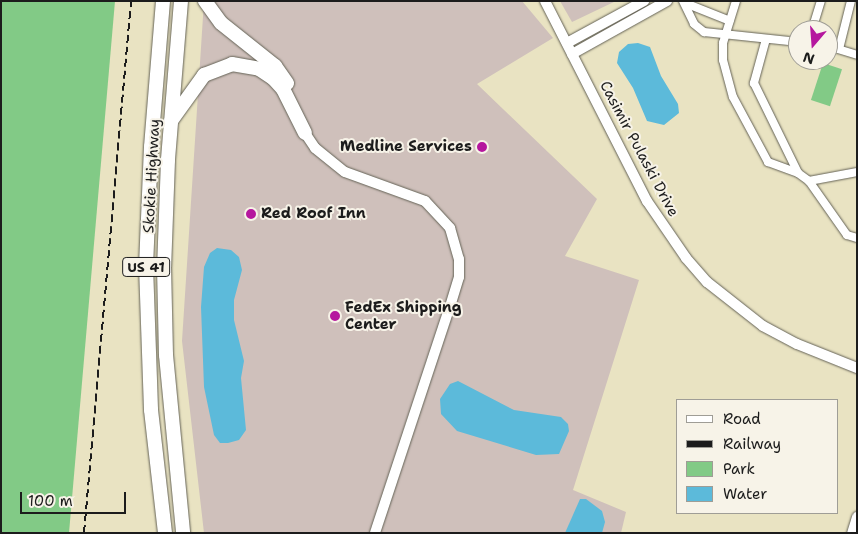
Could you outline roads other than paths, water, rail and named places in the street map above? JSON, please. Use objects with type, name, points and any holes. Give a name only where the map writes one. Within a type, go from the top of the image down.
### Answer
[{"type":"highway","name":"Skokie Highway","points":[[163,1],[149,176],[146,266],[151,410],[165,533]]},
{"type":"highway","name":"Skokie Highway","points":[[181,1],[170,122],[165,213],[166,332],[176,476],[183,533]]},
{"type":"highway","points":[[205,1],[230,32],[275,66],[292,90],[305,133]]},
{"type":"highway","points":[[170,122],[204,76],[232,64],[259,70],[273,78],[283,88],[305,133]]},
{"type":"main road","points":[[852,533],[857,517]]},
{"type":"street","name":"Casimir Pulaski Drive","points":[[545,1],[655,215],[707,282],[763,326],[797,344],[857,368]]},
{"type":"street","points":[[566,44],[644,1]]},
{"type":"street","points":[[572,54],[666,1]]},
{"type":"street","points":[[736,1],[727,34],[723,60],[733,98],[768,162],[798,173],[809,181],[847,235],[857,238]]},
{"type":"street","points":[[815,20],[821,1]]},
{"type":"street","points":[[851,1],[839,48],[857,55]]},
{"type":"street","points":[[684,2],[730,21]]},
{"type":"street","points":[[684,2],[694,24],[704,32],[788,41]]},
{"type":"street","points":[[766,39],[754,83],[798,173]]},
{"type":"street","points":[[305,133],[315,148],[345,172],[425,201],[450,228],[459,259],[459,277],[375,533]]},
{"type":"street","points":[[809,181],[857,172]]},
{"type":"water","points":[[638,43],[650,47],[661,76],[678,104],[679,113],[664,125],[647,121],[633,88],[617,63],[619,52],[628,44]]},
{"type":"water","points":[[217,248],[231,250],[239,257],[242,270],[234,300],[234,320],[244,361],[241,378],[246,430],[239,440],[228,443],[220,443],[214,435],[204,387],[201,307],[204,267],[210,253]]},
{"type":"water","points":[[458,381],[514,410],[561,417],[568,424],[569,431],[559,454],[536,455],[457,431],[441,414],[440,399],[450,384]]},
{"type":"water","points":[[580,499],[586,499],[602,511],[605,522],[602,533],[565,533]]},
{"type":"railway","points":[[84,533],[131,1]]},
{"type":"place","name":"Medline Services","points":[[482,147]]},
{"type":"place","name":"Red Roof Inn","points":[[251,214]]},
{"type":"place","name":"FedEx Shipping Center","points":[[335,316]]}]
